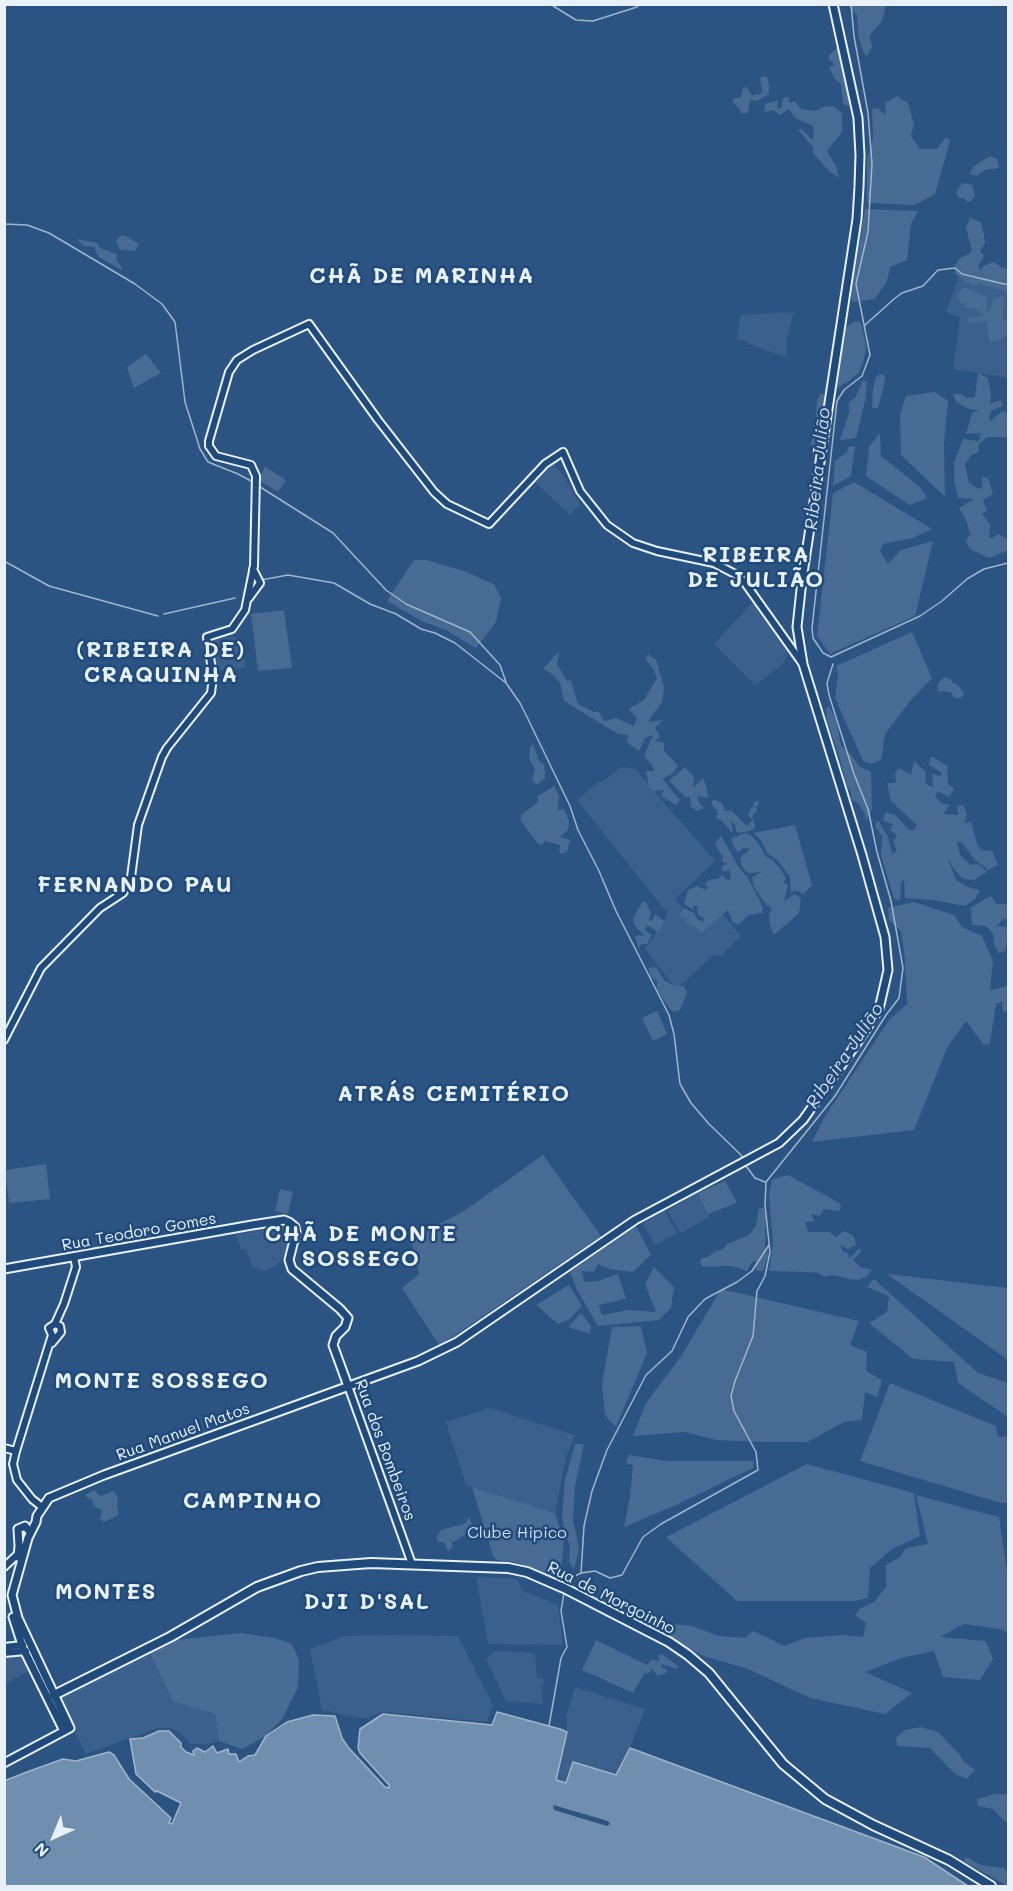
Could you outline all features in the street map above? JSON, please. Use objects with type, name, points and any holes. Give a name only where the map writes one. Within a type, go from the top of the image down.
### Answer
[{"type":"main road","name":"Rua Manuel Matos","points":[[28,1647],[12,1595],[29,1535],[37,1516],[49,1498],[426,1358],[457,1342],[635,1220],[779,1143],[802,1120],[879,1008],[888,959],[885,937],[803,664],[797,627],[802,580],[857,219],[859,187],[858,118],[834,4]]},
{"type":"main road","name":"Rua Teodoro Gomes","points":[[4,1269],[277,1221],[289,1222],[295,1227],[289,1260],[292,1269],[348,1318],[333,1345]]},
{"type":"main road","name":"Rua dos Bombeiros","points":[[333,1345],[348,1386]]},
{"type":"main road","name":"Rua Manuel Matos","points":[[24,1526],[37,1516]]},
{"type":"main road","points":[[19,1536],[23,1539],[29,1535],[28,1528],[24,1526],[18,1530],[19,1553],[8,1598],[28,1647],[67,1729]]},
{"type":"main road","name":"Rua de Morgoinho","points":[[54,1695],[170,1637],[257,1587],[285,1575],[318,1567],[348,1564],[508,1568],[527,1572],[564,1588],[669,1642],[709,1673],[783,1764],[825,1800],[950,1860],[991,1887]]},
{"type":"main road","points":[[28,1647],[54,1695],[67,1729]]},
{"type":"main road","points":[[5,1762],[67,1729]]},
{"type":"street","points":[[4,1040],[41,968],[100,908],[123,893],[130,877],[138,825],[162,757],[212,693],[213,677],[207,637],[227,632],[236,626],[245,610],[254,570],[256,476],[251,465],[221,459],[209,446],[218,407],[232,365],[242,356],[309,324],[378,420],[434,492],[447,504],[489,524],[545,464],[563,452],[580,491],[607,525],[633,543],[657,551],[714,563],[737,575],[746,583],[803,664]]},
{"type":"street","points":[[42,1507],[32,1499],[17,1480],[14,1468],[16,1451],[48,1351],[54,1336],[60,1333],[57,1325],[76,1267],[74,1257]]},
{"type":"street","points":[[54,1336],[49,1328],[57,1325]]},
{"type":"street","name":"Rua dos Bombeiros","points":[[348,1386],[412,1564]]},
{"type":"street","points":[[4,1448],[16,1451]]},
{"type":"street","points":[[4,1567],[19,1553]]},
{"type":"street","points":[[4,1647],[28,1647]]},
{"type":"street","points":[[4,1653],[28,1647]]},
{"type":"shaded area","points":[[959,276],[1008,287],[1008,378],[953,369],[960,317],[946,312]]},
{"type":"shaded area","points":[[794,312],[787,339],[786,357],[751,345],[746,341],[737,340],[741,315]]},
{"type":"shaded area","points":[[554,464],[564,476],[580,505],[570,515],[535,482]]},
{"type":"shaded area","points":[[755,600],[788,652],[785,661],[777,669],[755,685],[714,644]]},
{"type":"shaded area","points":[[231,637],[242,639],[245,668],[213,671],[207,641]]},
{"type":"shaded area","points":[[621,767],[635,769],[715,861],[675,899],[702,929],[721,912],[741,936],[721,956],[714,955],[676,989],[645,949],[668,914],[577,800]]},
{"type":"shaded area","points":[[698,1193],[709,1217],[680,1232],[667,1211]]},
{"type":"shaded area","points":[[664,1210],[677,1233],[655,1245],[643,1224]]},
{"type":"shaded area","points":[[282,1226],[290,1229],[285,1254],[278,1264],[266,1271],[252,1267],[246,1249],[241,1250],[236,1235]]},
{"type":"shaded area","points":[[490,1408],[575,1435],[566,1457],[555,1513],[466,1485],[446,1422]]},
{"type":"shaded area","points":[[476,1577],[517,1579],[523,1591],[558,1604],[563,1645],[488,1644]]},
{"type":"shaded area","points":[[344,1636],[458,1636],[493,1705],[487,1722],[381,1712],[365,1719],[322,1710],[310,1649]]},
{"type":"shaded area","points":[[149,1651],[173,1702],[215,1714],[219,1741],[190,1744],[181,1733],[170,1728],[158,1728],[86,1754],[57,1696]]},
{"type":"shaded area","points":[[495,1651],[535,1653],[537,1678],[543,1678],[544,1684],[541,1685],[543,1704],[506,1701],[486,1659]]},
{"type":"shaded area","points":[[25,1653],[32,1669],[5,1684],[5,1656]]},
{"type":"shaded area","points":[[575,1687],[645,1709],[630,1748],[616,1775],[573,1762],[566,1783],[556,1780],[567,1732],[566,1715]]},
{"type":"shaded area","points":[[497,1712],[567,1732],[556,1780],[566,1783],[573,1762],[616,1775],[630,1748],[924,1857],[968,1886],[5,1886],[4,1781],[63,1759],[76,1761],[109,1752],[114,1755],[129,1779],[171,1818],[169,1823],[172,1824],[181,1803],[155,1792],[136,1774],[130,1739],[143,1738],[159,1731],[169,1731],[186,1752],[194,1755],[193,1751],[197,1748],[205,1752],[213,1746],[217,1753],[228,1749],[229,1754],[236,1754],[239,1762],[248,1756],[255,1755],[266,1736],[287,1722],[313,1715],[335,1716],[342,1738],[348,1747],[385,1787],[389,1788],[389,1785],[360,1753],[358,1748],[360,1729],[383,1714],[492,1725]]},
{"type":"green space","points":[[847,5],[886,5],[882,21],[870,35],[872,47],[867,56],[863,52],[858,34],[857,15]]},
{"type":"green space","points":[[838,47],[847,84],[849,106],[843,104],[841,84],[835,79],[829,67],[835,65],[829,60],[829,55]]},
{"type":"green space","points":[[767,77],[769,94],[757,101],[751,100],[748,113],[741,113],[733,103],[733,98],[740,98],[743,88],[747,87],[752,96],[759,95],[762,92],[760,78]]},
{"type":"green space","points":[[897,96],[908,103],[914,124],[911,136],[920,149],[937,149],[946,137],[950,141],[935,194],[915,205],[867,203],[867,160],[873,138],[872,109],[877,108],[886,115],[885,103]]},
{"type":"green space","points":[[788,97],[790,103],[795,101],[801,109],[815,111],[833,106],[842,113],[842,132],[827,151],[836,166],[839,178],[830,172],[813,153],[813,147],[798,130],[802,129],[812,140],[813,126],[795,118],[789,109],[780,115],[773,110],[764,112],[765,104],[778,100],[777,108],[781,108],[783,98]]},
{"type":"green space","points":[[990,156],[997,159],[999,168],[985,170],[977,176],[970,174],[974,166]]},
{"type":"green space","points":[[963,183],[972,185],[975,196],[971,201],[967,202],[956,194]]},
{"type":"green space","points":[[865,209],[918,211],[911,224],[907,260],[890,267],[887,281],[875,299],[852,302],[851,293]]},
{"type":"green space","points":[[970,218],[981,222],[984,235],[985,243],[980,251],[984,256],[978,266],[981,270],[983,266],[994,262],[1008,269],[1008,292],[978,283],[974,287],[955,274],[955,265],[960,258],[972,250],[966,228]]},
{"type":"green space","points":[[124,235],[139,244],[135,251],[120,250],[116,241]]},
{"type":"green space","points":[[77,239],[97,243],[100,248],[117,254],[116,260],[122,267],[121,270],[99,257],[95,247],[84,246]]},
{"type":"green space","points":[[964,287],[988,298],[986,309],[989,311],[993,299],[1004,296],[1003,320],[1008,322],[1008,333],[999,341],[990,344],[988,321],[967,324],[969,317],[984,316],[974,308],[965,308],[966,303],[962,304],[956,296]]},
{"type":"green space","points":[[855,321],[861,323],[866,346],[864,360],[859,372],[837,388],[846,327]]},
{"type":"green space","points":[[146,354],[161,373],[134,388],[127,367]]},
{"type":"green space","points":[[978,373],[988,378],[990,404],[1001,400],[1003,406],[991,411],[989,422],[1003,411],[1008,414],[1008,437],[987,437],[979,444],[978,453],[972,454],[965,464],[969,483],[979,489],[982,487],[982,477],[988,478],[993,494],[983,500],[987,511],[982,514],[990,524],[989,538],[997,534],[1008,539],[1008,550],[989,558],[970,549],[966,541],[970,534],[967,522],[959,508],[974,499],[958,498],[954,480],[954,463],[963,439],[979,441],[981,433],[966,434],[972,413],[979,410],[969,409],[956,402],[953,394],[961,394],[968,398],[975,397]]},
{"type":"green space","points":[[880,374],[885,376],[884,385],[878,408],[872,408],[873,388],[876,377]]},
{"type":"green space","points":[[863,380],[867,382],[865,401],[856,438],[840,440],[849,413],[849,402],[855,398]]},
{"type":"green space","points":[[935,392],[948,401],[944,444],[945,497],[901,455],[900,415],[906,396]]},
{"type":"green space","points":[[821,393],[825,394],[825,404],[821,412],[819,447],[816,449],[810,445],[815,430],[817,400]]},
{"type":"green space","points":[[880,433],[881,456],[920,487],[927,498],[910,505],[866,476],[869,447]]},
{"type":"green space","points":[[855,446],[851,476],[833,486],[835,461],[847,452],[848,447]]},
{"type":"green space","points":[[265,467],[286,480],[278,492],[258,480]]},
{"type":"green space","points":[[854,482],[932,529],[913,538],[883,544],[880,551],[888,564],[901,550],[933,541],[915,616],[830,654],[817,636],[833,493]]},
{"type":"green space","points":[[414,560],[426,560],[464,571],[494,584],[501,598],[496,622],[476,648],[446,630],[424,622],[387,601]]},
{"type":"green space","points":[[284,610],[292,668],[258,671],[251,614]]},
{"type":"green space","points":[[912,632],[932,678],[910,701],[885,734],[881,760],[871,764],[863,761],[835,698],[838,674],[836,666]]},
{"type":"green space","points":[[559,651],[557,664],[567,681],[571,680],[578,704],[599,712],[604,721],[616,718],[634,726],[637,718],[629,709],[644,700],[657,678],[653,668],[646,660],[648,654],[656,660],[664,687],[662,703],[649,722],[663,720],[655,728],[660,736],[655,741],[664,743],[664,751],[678,765],[673,773],[662,778],[680,800],[676,805],[661,796],[664,790],[654,791],[649,787],[646,771],[654,771],[651,763],[644,756],[653,735],[645,738],[639,751],[627,742],[628,735],[618,734],[564,701],[560,683],[551,673],[543,669]]},
{"type":"green space","points":[[944,677],[957,684],[964,693],[961,698],[954,698],[951,692],[938,691],[938,683]]},
{"type":"green space","points":[[829,706],[836,720],[841,745],[859,766],[871,772],[872,809],[866,821],[865,814],[858,803],[851,799],[851,792],[846,784],[828,724],[826,710]]},
{"type":"green space","points":[[533,744],[539,761],[544,765],[545,772],[545,778],[537,785],[532,781],[535,769],[529,759],[530,748]]},
{"type":"green space","points":[[933,757],[947,766],[948,784],[954,789],[949,797],[938,791],[935,796],[941,803],[950,805],[943,814],[958,815],[957,806],[963,805],[967,814],[964,823],[971,822],[981,850],[992,851],[998,865],[988,870],[975,860],[963,844],[957,841],[960,855],[971,865],[978,864],[987,872],[974,880],[963,879],[947,857],[956,880],[968,887],[980,890],[975,899],[965,906],[905,898],[904,880],[901,882],[900,901],[894,898],[881,855],[882,836],[875,826],[878,820],[888,837],[892,854],[897,851],[893,841],[897,835],[890,830],[893,824],[883,821],[885,813],[895,814],[909,830],[914,830],[917,825],[891,801],[887,783],[896,783],[895,772],[899,768],[911,775],[914,761],[925,771],[926,784],[933,787],[932,774],[940,776],[942,773],[929,765],[930,758]]},
{"type":"green space","points":[[685,767],[694,777],[693,788],[703,778],[707,789],[708,798],[697,796],[704,808],[697,811],[691,807],[690,797],[685,797],[669,781]]},
{"type":"green space","points":[[554,786],[559,795],[558,810],[564,809],[569,821],[568,830],[560,837],[570,840],[567,852],[561,854],[560,845],[545,841],[541,845],[537,843],[521,821],[521,815],[538,802],[538,796]]},
{"type":"green space","points":[[716,800],[723,804],[725,811],[731,810],[747,826],[752,820],[748,815],[754,806],[753,803],[759,800],[757,811],[752,816],[755,826],[753,830],[739,833],[729,820],[733,828],[732,833],[721,820],[716,818],[718,811],[713,807],[711,801]]},
{"type":"green space","points":[[795,825],[812,885],[804,894],[796,890],[791,893],[790,877],[778,861],[767,853],[761,840],[753,833]]},
{"type":"green space","points":[[746,833],[753,837],[766,857],[779,867],[786,878],[784,883],[788,885],[784,901],[795,894],[801,899],[799,913],[774,935],[769,915],[772,909],[765,904],[754,887],[752,877],[761,872],[748,873],[742,867],[740,858],[750,849],[743,848],[738,853],[732,843],[732,838]]},
{"type":"green space","points":[[721,836],[740,869],[748,878],[761,903],[763,913],[749,915],[739,924],[733,923],[728,910],[701,933],[696,927],[686,923],[687,918],[679,916],[684,908],[694,913],[697,919],[703,922],[704,917],[699,916],[698,907],[693,905],[694,910],[684,904],[688,890],[697,886],[706,890],[707,882],[711,879],[718,879],[722,875],[727,880],[731,879],[729,869],[725,872],[722,870],[722,866],[727,864],[722,861],[723,857],[715,844]]},
{"type":"green space","points":[[991,896],[997,904],[1008,904],[1008,919],[1003,919],[997,926],[1008,927],[1005,951],[999,953],[994,944],[993,933],[986,926],[972,925],[971,907]]},
{"type":"green space","points":[[642,902],[646,902],[651,913],[649,920],[652,921],[655,914],[664,921],[659,933],[647,925],[645,930],[652,935],[647,944],[641,944],[639,949],[635,937],[645,936],[634,925],[634,917]]},
{"type":"green space","points":[[914,902],[954,915],[962,927],[982,936],[993,961],[990,990],[1008,986],[1008,999],[1006,1000],[1008,1012],[1003,1011],[1004,1001],[996,1004],[990,1043],[984,1045],[966,1021],[948,1046],[914,1130],[812,1142],[824,1118],[889,1020],[907,1004],[901,931],[889,920],[888,908]]},
{"type":"green space","points":[[656,967],[664,980],[674,986],[684,986],[687,993],[680,1010],[674,1012],[670,1009],[657,990],[657,981],[651,977],[648,968]]},
{"type":"green space","points":[[657,1011],[667,1034],[653,1041],[642,1018]]},
{"type":"green space","points":[[543,1155],[601,1236],[439,1345],[402,1288],[419,1274],[411,1239],[464,1211]]},
{"type":"green space","points":[[46,1164],[50,1199],[9,1203],[5,1170]]},
{"type":"green space","points":[[788,1175],[841,1204],[840,1211],[824,1209],[820,1216],[811,1214],[815,1221],[805,1222],[808,1232],[829,1232],[836,1237],[844,1231],[854,1236],[856,1245],[848,1249],[841,1245],[842,1251],[848,1253],[849,1258],[860,1248],[861,1252],[853,1260],[860,1267],[872,1270],[867,1276],[859,1280],[834,1275],[825,1277],[818,1273],[769,1271],[773,1243],[769,1196],[772,1179]]},
{"type":"green space","points":[[725,1181],[737,1203],[708,1214],[698,1193]]},
{"type":"green space","points":[[280,1189],[293,1192],[288,1214],[275,1211]]},
{"type":"green space","points":[[759,1208],[764,1208],[766,1218],[765,1247],[768,1256],[763,1271],[757,1271],[755,1266],[758,1261],[752,1262],[747,1271],[732,1266],[703,1267],[700,1263],[701,1258],[708,1257],[722,1250],[727,1244],[749,1235],[756,1226]]},
{"type":"green space","points":[[636,1226],[651,1255],[633,1272],[609,1269],[598,1264],[594,1272],[582,1271],[584,1282],[598,1281],[618,1274],[626,1299],[599,1305],[602,1315],[628,1310],[656,1312],[645,1284],[654,1267],[674,1287],[671,1308],[659,1320],[598,1326],[577,1290],[570,1272]]},
{"type":"green space","points":[[887,1274],[1008,1288],[1008,1360]]},
{"type":"green space","points":[[874,1279],[978,1373],[1008,1383],[1008,1417],[958,1383],[954,1362],[913,1359],[869,1323],[887,1312],[889,1296],[867,1287]]},
{"type":"green space","points":[[569,1285],[582,1306],[570,1319],[558,1324],[536,1305]]},
{"type":"green space","points":[[721,1289],[859,1321],[850,1345],[867,1352],[866,1371],[882,1380],[877,1397],[865,1392],[862,1420],[844,1422],[807,1442],[716,1440],[685,1432],[633,1436],[646,1403],[682,1355]]},
{"type":"green space","points":[[581,1313],[591,1326],[590,1334],[568,1327]]},
{"type":"green space","points":[[641,1326],[647,1353],[616,1427],[605,1415],[602,1384],[612,1327]]},
{"type":"green space","points":[[890,1383],[996,1426],[998,1437],[1008,1436],[1008,1503],[1001,1503],[860,1461]]},
{"type":"green space","points":[[575,1444],[584,1444],[575,1486],[573,1520],[579,1549],[574,1569],[569,1562],[570,1545],[562,1517],[565,1480]]},
{"type":"green space","points":[[629,1455],[667,1461],[754,1461],[753,1468],[624,1527],[633,1465],[626,1463]]},
{"type":"green space","points":[[807,1464],[914,1493],[920,1536],[892,1549],[870,1568],[868,1598],[853,1601],[737,1601],[666,1537]]},
{"type":"green space","name":"Clube Hipico","points":[[472,1487],[555,1513],[564,1541],[560,1580],[518,1563],[497,1560],[493,1556]]},
{"type":"green space","points":[[94,1490],[100,1496],[114,1491],[118,1499],[119,1515],[104,1522],[100,1519],[102,1510],[96,1508],[92,1499],[85,1495]]},
{"type":"green space","points":[[916,1495],[999,1517],[1008,1579],[1008,1633],[999,1629],[964,1624],[940,1637],[986,1641],[993,1659],[980,1680],[943,1677],[934,1651],[901,1658],[865,1672],[912,1693],[885,1714],[810,1698],[748,1669],[703,1656],[671,1638],[655,1622],[692,1626],[718,1636],[745,1638],[753,1631],[785,1646],[805,1638],[843,1635],[863,1637],[866,1623],[855,1615],[861,1608],[874,1602],[886,1587],[886,1565],[900,1557],[906,1548],[928,1544]]},
{"type":"green space","points":[[469,1517],[472,1524],[470,1531],[454,1542],[451,1541],[453,1546],[448,1552],[444,1542],[438,1542],[436,1539],[441,1530],[464,1524]]},
{"type":"green space","points":[[241,1633],[275,1638],[292,1644],[299,1660],[298,1687],[282,1719],[266,1736],[242,1749],[219,1741],[215,1714],[173,1702],[149,1651],[175,1640]]},
{"type":"green space","points":[[596,1640],[647,1665],[651,1660],[660,1661],[658,1655],[662,1654],[678,1666],[678,1669],[661,1664],[662,1668],[667,1670],[666,1673],[658,1676],[651,1668],[650,1672],[646,1674],[645,1672],[633,1693],[582,1670]]},
{"type":"green space","points":[[921,1727],[938,1732],[963,1761],[975,1770],[967,1779],[955,1774],[930,1748],[897,1746],[896,1738],[905,1730]]},
{"type":"green space","points":[[994,1794],[1008,1794],[1008,1822],[1004,1821],[993,1809],[978,1806],[977,1799]]},
{"type":"green space","points":[[967,1857],[981,1865],[1004,1868],[1008,1874],[1008,1886],[963,1861]]},
{"type":"pier","points":[[553,1805],[608,1821],[610,1824],[607,1826],[554,1810]]},
{"type":"waterway","points":[[550,4],[576,20],[593,21],[637,7],[640,4]]},
{"type":"waterway","name":"Ribeira Julião","points":[[851,4],[854,36],[868,113],[872,164],[868,232],[856,284],[870,355],[862,376],[844,390],[837,401],[812,628],[813,638],[823,653],[831,657],[920,616],[942,601],[967,579],[984,569],[1008,563]]},
{"type":"waterway","points":[[4,224],[27,225],[49,233],[135,284],[162,304],[175,322],[185,402],[200,449],[208,462],[253,482]]},
{"type":"waterway","points":[[865,325],[902,293],[923,286],[938,270],[955,268],[962,274],[1008,284]]},
{"type":"waterway","points":[[257,485],[333,533],[386,590],[406,604],[470,632],[500,665],[506,682]]},
{"type":"waterway","points":[[4,561],[49,586],[158,616]]},
{"type":"waterway","points":[[261,580],[288,575],[334,583],[370,604],[455,643],[506,683],[527,717],[570,806],[578,830],[616,911],[669,1015],[674,1034],[680,1084],[691,1103],[743,1159]]},
{"type":"waterway","points":[[164,614],[235,598]]},
{"type":"waterway","name":"Ribeira Julião","points":[[567,1585],[571,1578],[581,1573],[595,1571],[610,1578],[622,1575],[643,1537],[661,1524],[758,1470],[756,1452],[734,1411],[731,1396],[753,1336],[757,1291],[765,1276],[770,1252],[765,1205],[766,1182],[835,1096],[899,998],[903,968],[891,901],[868,809],[854,774],[829,695],[827,683],[833,664]]},
{"type":"waterway","points":[[746,1166],[755,1178],[765,1182]]},
{"type":"waterway","points":[[581,1573],[584,1526],[592,1491],[607,1450],[646,1375],[672,1351],[688,1317],[705,1299],[752,1271],[769,1245]]},
{"type":"waterway","points":[[549,1726],[561,1658],[567,1647],[561,1611],[564,1593]]},
{"type":"district","name":"CHÃ DE MARINHA","points":[[422,276]]},
{"type":"district","name":"RIBEIRA DE JULIÃO","points":[[756,568]]},
{"type":"district","name":"(RIBEIRA DE) CRAQUINHA","points":[[161,662]]},
{"type":"district","name":"FERNANDO PAU","points":[[135,885]]},
{"type":"district","name":"ATRÁS CEMITÉRIO","points":[[454,1094]]},
{"type":"district","name":"CHÃ DE MONTE SOSSEGO","points":[[361,1246]]},
{"type":"district","name":"MONTE SOSSEGO","points":[[162,1381]]},
{"type":"district","name":"CAMPINHO","points":[[253,1501]]},
{"type":"district","name":"MONTES","points":[[106,1592]]},
{"type":"district","name":"DJI D'SAL","points":[[367,1602]]}]
